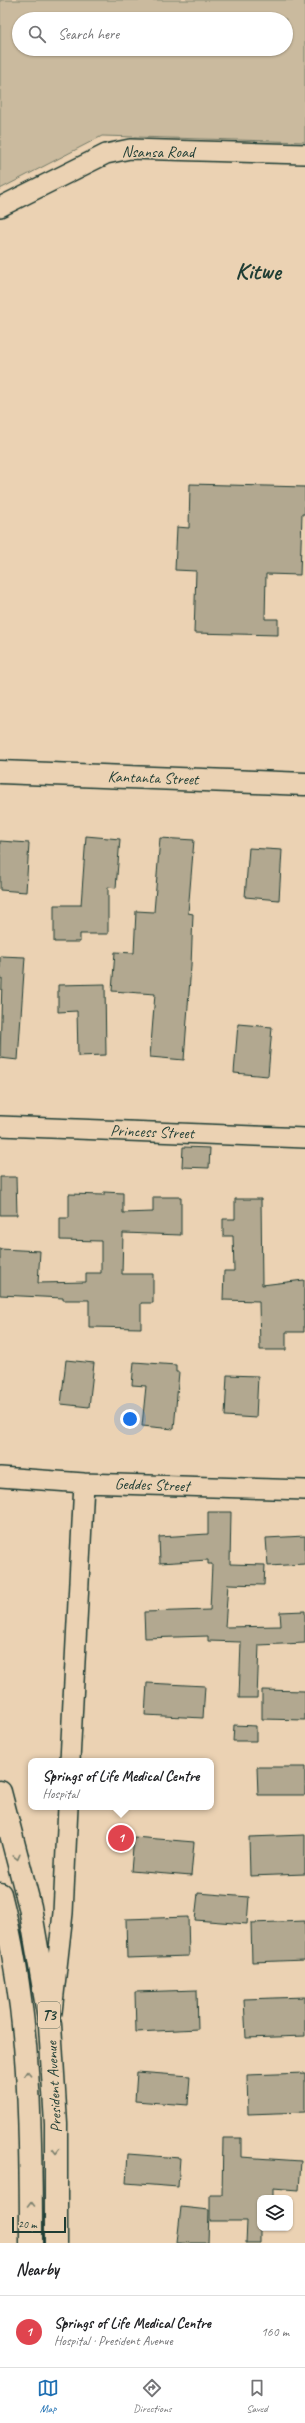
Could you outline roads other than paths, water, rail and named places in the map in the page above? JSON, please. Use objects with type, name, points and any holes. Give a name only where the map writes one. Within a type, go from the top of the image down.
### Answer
[{"type":"main road","name":"Kantanta Street","points":[[0,772],[305,784]]},
{"type":"main road","name":"President Avenue","points":[[0,1792],[30,1907],[50,2025],[56,2124],[56,2243]]},
{"type":"main road","name":"President Avenue","points":[[0,1894],[25,2026],[31,2125],[30,2243]]},
{"type":"street","name":"Nsansa Road","points":[[0,207],[106,154],[130,149],[305,154]]},
{"type":"street","name":"Princess Street","points":[[0,1126],[305,1138]]},
{"type":"street","name":"Geddes Street","points":[[0,1477],[84,1483],[305,1490]]},
{"type":"street","points":[[70,1758],[84,1483]]},
{"type":"street","points":[[50,2025],[63,1913],[68,1810]]},
{"type":"place","name":"Springs of Life Medical Centre","points":[[121,1838]]},
{"type":"district","name":"Kitwe","points":[[258,271]]}]
